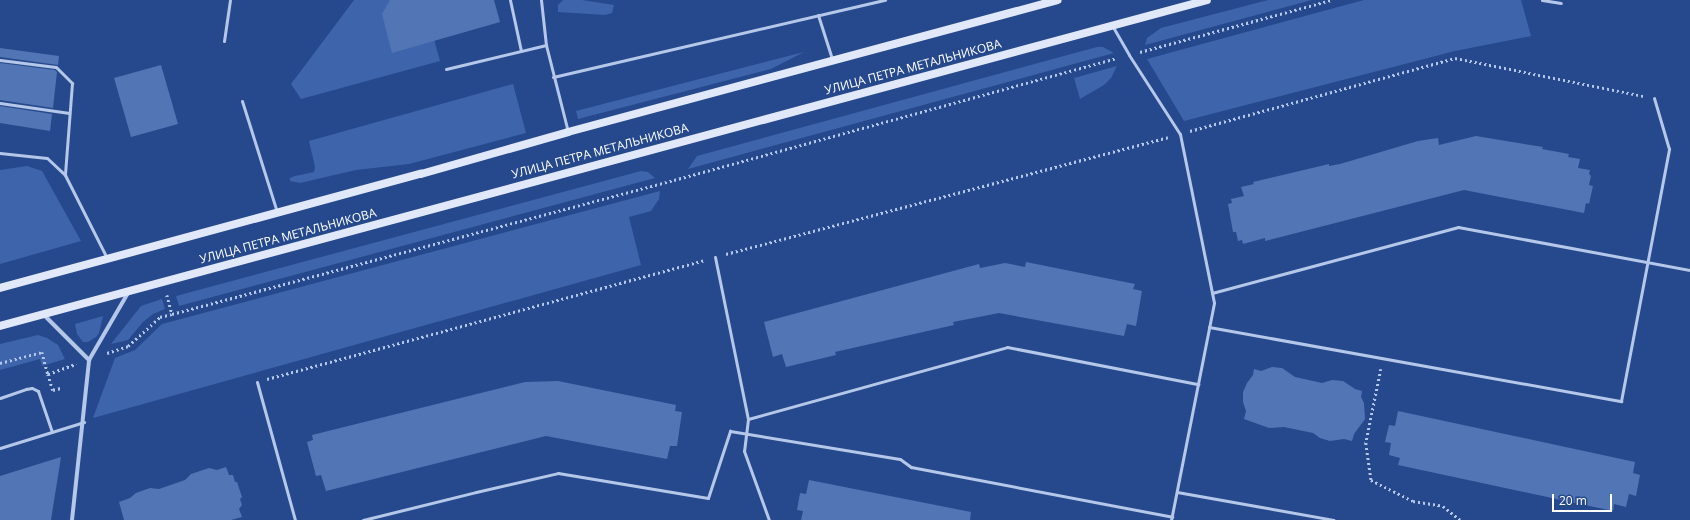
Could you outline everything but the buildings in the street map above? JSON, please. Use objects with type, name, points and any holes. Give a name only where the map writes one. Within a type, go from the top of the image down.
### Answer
[{"type":"main road","points":[[0,288],[568,132],[1058,0]]},
{"type":"main road","name":"УЛИЦА ПЕТРА МЕТАЛЬНИКОВА","points":[[0,326],[164,283],[1207,0]]},
{"type":"street","points":[[72,520],[84,422],[89,360],[128,292]]},
{"type":"street","points":[[44,315],[89,360]]},
{"type":"lane","points":[[224,41],[230,0]]},
{"type":"lane","points":[[510,0],[521,51]]},
{"type":"lane","points":[[541,0],[546,44],[568,132]]},
{"type":"lane","points":[[554,76],[885,0]]},
{"type":"lane","points":[[1542,0],[1561,3]]},
{"type":"lane","points":[[818,15],[833,61]]},
{"type":"lane","points":[[363,520],[558,473],[708,498],[730,431],[900,459],[911,467],[1172,519],[1214,303],[1180,134],[1112,26]]},
{"type":"lane","points":[[446,68],[546,44]]},
{"type":"lane","points":[[0,60],[56,67],[72,83],[64,175]]},
{"type":"lane","points":[[1209,327],[1620,401],[1669,149],[1654,98]]},
{"type":"lane","points":[[242,101],[277,212]]},
{"type":"lane","points":[[0,103],[69,114]]},
{"type":"lane","points":[[0,153],[47,158],[64,175],[107,258]]},
{"type":"lane","points":[[1212,293],[1458,227],[1690,270]]},
{"type":"lane","points":[[715,257],[748,419],[744,451],[769,520]]},
{"type":"lane","points":[[748,419],[1007,347],[1198,384]]},
{"type":"lane","points":[[258,382],[295,520]]},
{"type":"lane","points":[[0,398],[26,389],[32,388],[38,391],[52,432]]},
{"type":"lane","points":[[0,448],[84,422]]},
{"type":"lane","points":[[1177,492],[1334,520]]},
{"type":"path","points":[[164,283],[172,314],[666,182],[1332,0]]},
{"type":"path","points":[[258,382],[715,257],[1180,134],[1455,58],[1654,98]]},
{"type":"path","points":[[1382,358],[1366,443],[1371,480],[1413,501],[1443,506],[1460,520]]},
{"type":"path","points":[[48,374],[53,390],[61,388]]},
{"type":"shaded area","points":[[354,0],[423,0],[440,61],[301,99],[291,84]]},
{"type":"shaded area","points":[[563,0],[582,0],[614,5],[612,13],[605,15],[558,12],[558,5]]},
{"type":"shaded area","points":[[1268,0],[1312,0],[1145,45],[1147,38],[1161,28]]},
{"type":"shaded area","points":[[1364,0],[1521,0],[1531,36],[1455,51],[1184,121],[1147,59]]},
{"type":"shaded area","points":[[1097,47],[1103,47],[1114,53],[688,169],[697,156]]},
{"type":"shaded area","points":[[804,52],[771,69],[578,119],[576,111]]},
{"type":"shaded area","points":[[1117,66],[1111,78],[1104,85],[1080,99],[1074,78]]},
{"type":"shaded area","points":[[513,84],[526,133],[409,164],[356,170],[300,183],[290,181],[290,178],[295,176],[314,172],[315,167],[309,141]]},
{"type":"shaded area","points":[[27,166],[42,171],[81,241],[0,264],[0,170]]},
{"type":"shaded area","points":[[641,171],[648,172],[655,178],[179,306],[176,296]]},
{"type":"shaded area","points":[[660,191],[659,199],[651,211],[629,217],[641,265],[93,418],[115,358],[135,350],[162,324]]},
{"type":"shaded area","points":[[162,299],[165,309],[153,314],[143,322],[128,340],[111,344],[141,306]]},
{"type":"shaded area","points":[[103,316],[99,333],[96,337],[88,342],[83,342],[77,334],[75,324]]},
{"type":"shaded area","points":[[38,335],[47,338],[58,345],[65,359],[42,366],[40,359],[0,370],[0,344]]}]
